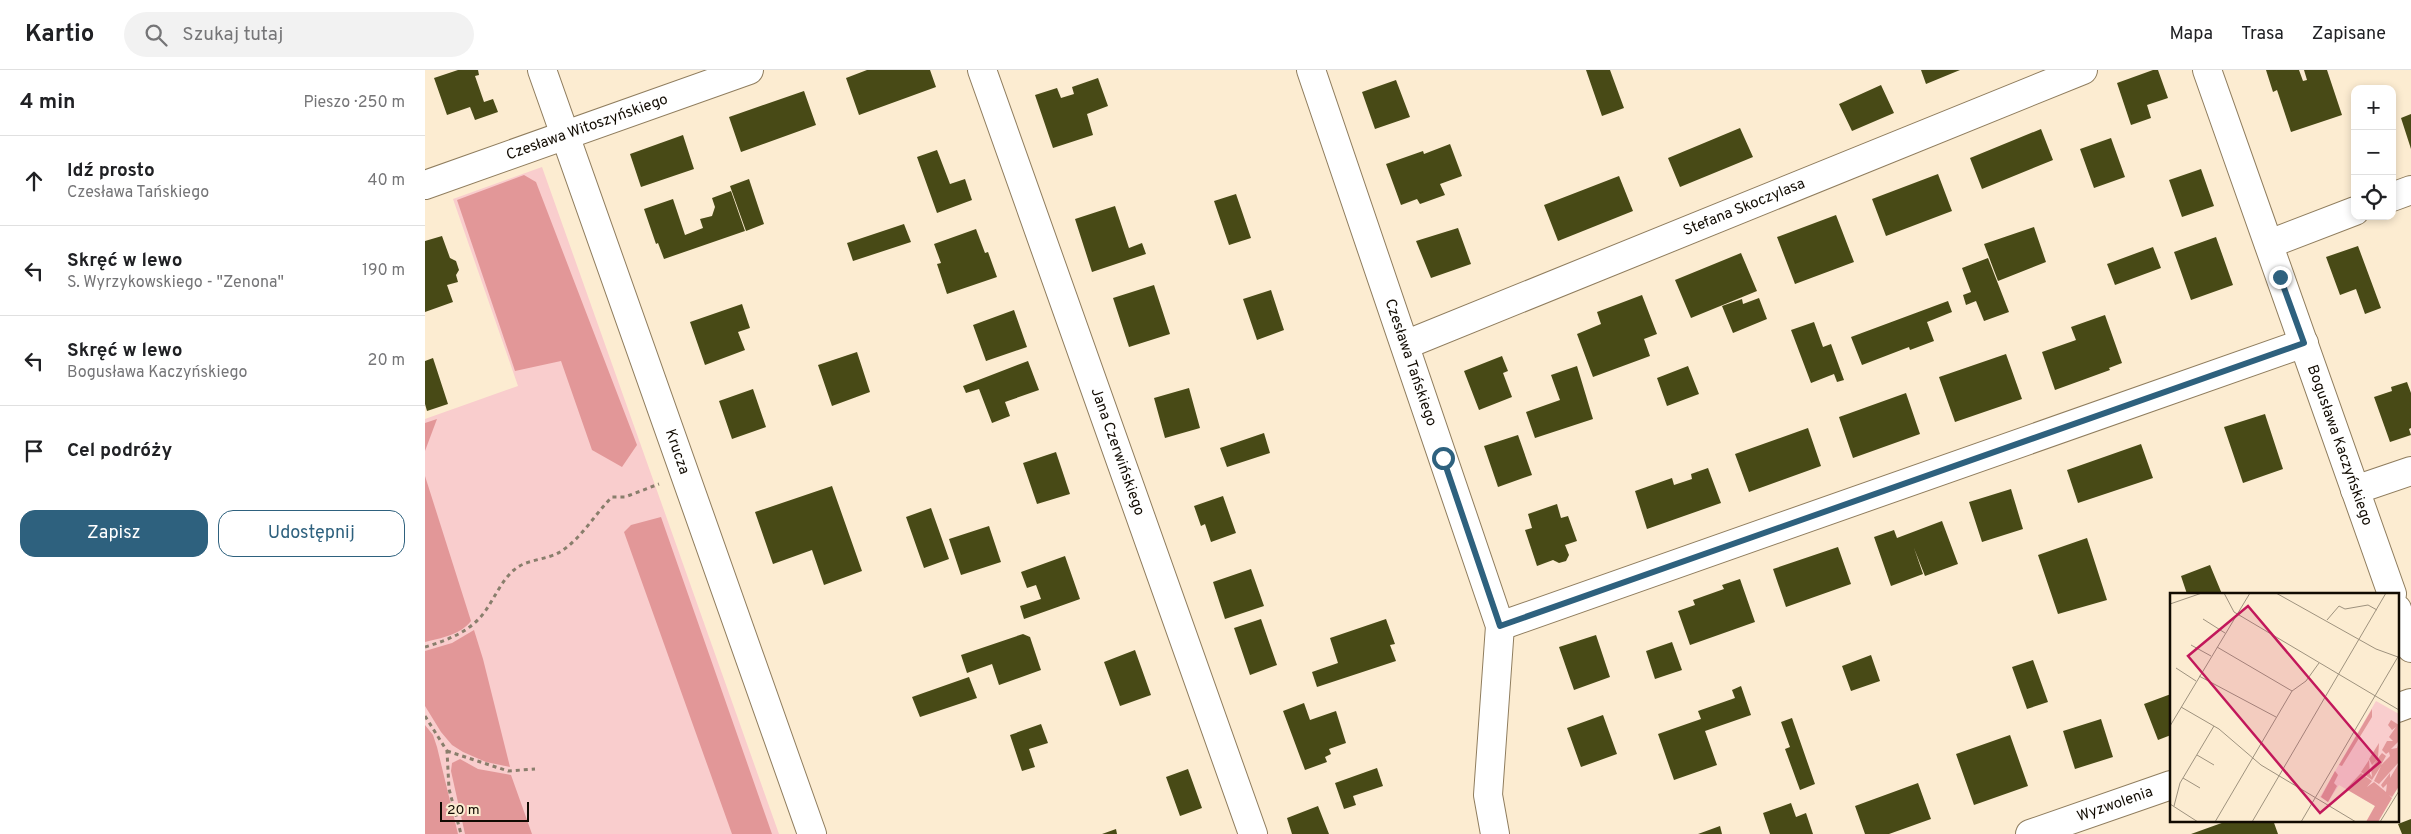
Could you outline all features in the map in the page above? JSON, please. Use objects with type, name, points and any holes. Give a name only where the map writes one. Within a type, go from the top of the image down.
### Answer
[{"type":"street","name":"Krucza","points":[[542,70],[812,834]]},
{"type":"street","name":"Czesława Witoszyńskiego","points":[[425,184],[749,70]]},
{"type":"street","name":"Jana Czerwińskiego","points":[[982,70],[1253,834]]},
{"type":"street","name":"Czesława Tańskiego","points":[[1311,70],[1500,626],[1488,795],[1495,834]]},
{"type":"street","name":"Stefana Skoczylasa","points":[[1405,345],[2083,70]]},
{"type":"street","name":"Bogusława Kaczyńskiego","points":[[2207,70],[2392,593]]},
{"type":"street","points":[[2396,196],[2411,190]]},
{"type":"street","points":[[2269,244],[2351,213]]},
{"type":"street","points":[[1500,626],[2304,343]]},
{"type":"street","points":[[2355,490],[2411,471]]},
{"type":"street","points":[[2399,615],[2411,648]]},
{"type":"street","points":[[2399,707],[2411,703]]},
{"type":"street","name":"Wyzwolenia","points":[[2030,834],[2170,785]]},
{"type":"path","points":[[425,647],[463,632],[485,612],[502,584],[515,568],[559,552],[585,531],[598,512],[613,497],[625,497],[659,484]]},
{"type":"path","points":[[425,716],[447,751],[449,789],[461,834]]},
{"type":"path","points":[[447,751],[508,772],[535,769]]},
{"type":"shaded area","points":[[542,167],[779,834],[425,834],[425,419],[518,386],[453,199]]},
{"type":"shaded area","points":[[524,175],[536,182],[637,445],[622,467],[592,450],[561,361],[515,371],[457,200]]},
{"type":"shaded area","points":[[437,419],[425,451],[425,423]]},
{"type":"shaded area","points":[[425,476],[471,621],[456,633],[425,642]]},
{"type":"shaded area","points":[[661,517],[772,834],[732,834],[624,532],[631,525]]},
{"type":"shaded area","points":[[474,630],[510,767],[486,762],[452,745],[441,732],[425,706],[425,651],[452,643]]},
{"type":"shaded area","points":[[425,725],[433,735],[437,747],[458,834],[425,834]]},
{"type":"shaded area","points":[[460,759],[478,769],[511,775],[532,834],[465,834],[451,771],[452,763]]},
{"type":"building","points":[[458,70],[478,70],[479,75],[475,76],[484,102],[493,99],[498,112],[475,120],[470,107],[447,115],[434,78]]},
{"type":"building","points":[[867,70],[930,70],[936,87],[859,115],[846,78]]},
{"type":"building","points":[[1586,70],[1610,70],[1624,108],[1602,116]]},
{"type":"building","points":[[1921,70],[1960,70],[1926,84]]},
{"type":"building","points":[[2153,70],[2158,70],[2168,98],[2147,105],[2151,118],[2131,125],[2117,83]]},
{"type":"building","points":[[2266,70],[2299,70],[2303,81],[2307,80],[2304,70],[2327,70],[2342,115],[2291,132],[2277,90],[2273,92]]},
{"type":"building","points":[[1098,78],[1108,106],[1087,114],[1093,135],[1053,148],[1035,95],[1057,88],[1061,98],[1074,94],[1072,87]]},
{"type":"building","points":[[1396,80],[1410,117],[1375,129],[1362,92]]},
{"type":"building","points":[[1881,85],[1894,113],[1852,131],[1839,104]]},
{"type":"building","points":[[804,91],[816,125],[741,152],[729,117]]},
{"type":"building","points":[[2411,114],[2411,149],[2401,118]]},
{"type":"building","points":[[1740,128],[1753,157],[1680,187],[1668,158]]},
{"type":"building","points":[[2041,129],[2053,160],[1982,189],[1970,158]]},
{"type":"building","points":[[683,135],[694,169],[641,187],[630,154]]},
{"type":"building","points":[[2111,138],[2125,177],[2094,188],[2080,149]]},
{"type":"building","points":[[1450,144],[1462,176],[1440,184],[1445,195],[1420,204],[1417,199],[1401,205],[1386,164],[1423,151],[1424,154]]},
{"type":"building","points":[[937,150],[950,184],[965,179],[972,200],[937,213],[917,157]]},
{"type":"building","points":[[2201,169],[2214,206],[2182,217],[2169,180]]},
{"type":"building","points":[[1938,174],[1952,211],[1886,236],[1872,199]]},
{"type":"building","points":[[1619,176],[1633,211],[1558,241],[1544,205]]},
{"type":"building","points":[[749,179],[764,224],[746,231],[730,186]]},
{"type":"building","points":[[731,191],[745,231],[664,259],[658,243],[656,244],[644,209],[673,199],[685,235],[703,228],[700,219],[712,216],[715,207],[712,198]]},
{"type":"building","points":[[1236,194],[1251,238],[1229,245],[1214,201]]},
{"type":"building","points":[[1115,206],[1129,248],[1142,243],[1146,254],[1092,272],[1075,219]]},
{"type":"building","points":[[1836,215],[1854,262],[1795,284],[1777,237]]},
{"type":"building","points":[[904,224],[911,242],[853,261],[847,243]]},
{"type":"building","points":[[2034,227],[2046,262],[1998,281],[1984,244]]},
{"type":"building","points":[[1458,228],[1471,264],[1431,278],[1416,241]]},
{"type":"building","points":[[976,229],[985,253],[988,252],[997,277],[947,294],[937,264],[941,263],[934,244]]},
{"type":"building","points":[[442,236],[450,258],[456,261],[459,270],[456,275],[458,282],[447,285],[453,302],[425,312],[425,241]]},
{"type":"building","points":[[2216,237],[2233,285],[2191,300],[2174,252]]},
{"type":"building","points":[[2358,246],[2381,308],[2365,314],[2356,289],[2340,295],[2326,257]]},
{"type":"building","points":[[2153,247],[2161,268],[2115,285],[2107,264]]},
{"type":"building","points":[[1741,253],[1757,291],[1691,318],[1675,280]]},
{"type":"building","points":[[1988,258],[2009,312],[1984,321],[1976,301],[1966,305],[1963,295],[1971,292],[1962,268]]},
{"type":"building","points":[[1154,285],[1170,334],[1129,347],[1113,298]]},
{"type":"building","points":[[1271,290],[1284,330],[1257,340],[1243,299]]},
{"type":"building","points":[[1642,295],[1657,334],[1644,339],[1650,356],[1593,377],[1577,334],[1601,324],[1597,312]]},
{"type":"building","points":[[1759,298],[1767,319],[1733,333],[1722,306],[1742,299],[1743,304]]},
{"type":"building","points":[[1948,301],[1952,312],[1927,322],[1934,341],[1910,350],[1909,347],[1862,365],[1851,337]]},
{"type":"building","points":[[742,304],[750,328],[738,332],[745,350],[705,365],[690,322]]},
{"type":"building","points":[[1014,310],[1027,347],[986,361],[973,325]]},
{"type":"building","points":[[2105,315],[2122,363],[2109,368],[2110,370],[2055,390],[2042,352],[2076,340],[2071,327]]},
{"type":"building","points":[[1814,322],[1823,347],[1831,344],[1844,380],[1837,382],[1834,374],[1811,383],[1791,330]]},
{"type":"building","points":[[857,352],[870,392],[832,406],[818,365]]},
{"type":"building","points":[[2006,354],[2022,399],[1955,422],[1939,377]]},
{"type":"building","points":[[1502,356],[1508,371],[1503,373],[1512,397],[1479,410],[1464,371]]},
{"type":"building","points":[[433,358],[448,404],[427,411],[425,404],[425,361]]},
{"type":"building","points":[[1028,361],[1039,390],[1005,402],[1010,416],[992,423],[979,389],[966,393],[963,386]]},
{"type":"building","points":[[1577,366],[1593,419],[1535,438],[1526,412],[1560,400],[1551,375]]},
{"type":"building","points":[[1688,366],[1699,394],[1667,406],[1657,378]]},
{"type":"building","points":[[2407,382],[2411,393],[2411,428],[2409,429],[2411,435],[2390,442],[2374,397],[2392,391],[2391,387]]},
{"type":"building","points":[[1189,388],[1200,428],[1165,438],[1154,398]]},
{"type":"building","points":[[753,389],[766,427],[732,439],[719,401]]},
{"type":"building","points":[[1906,393],[1920,434],[1853,458],[1839,417]]},
{"type":"building","points":[[2265,414],[2283,469],[2243,483],[2224,427]]},
{"type":"building","points":[[1808,428],[1821,466],[1749,492],[1735,454]]},
{"type":"building","points":[[1264,433],[1270,453],[1227,467],[1220,448]]},
{"type":"building","points":[[1518,435],[1532,475],[1498,487],[1484,446]]},
{"type":"building","points":[[2141,444],[2153,478],[2078,503],[2067,470]]},
{"type":"building","points":[[1056,452],[1070,494],[1037,504],[1023,463]]},
{"type":"building","points":[[1708,468],[1721,503],[1647,529],[1635,491],[1672,478],[1674,485],[1692,479],[1691,474]]},
{"type":"building","points":[[832,486],[862,571],[824,585],[812,550],[773,564],[755,512]]},
{"type":"building","points":[[2011,489],[2023,529],[1982,542],[1969,502]]},
{"type":"building","points":[[1223,496],[1236,533],[1211,542],[1205,524],[1201,526],[1194,506]]},
{"type":"building","points":[[1557,504],[1561,518],[1568,516],[1577,541],[1565,545],[1569,555],[1566,561],[1559,563],[1553,560],[1537,566],[1525,530],[1532,528],[1528,514]]},
{"type":"building","points":[[931,508],[949,559],[924,568],[906,517]]},
{"type":"building","points":[[1942,521],[1958,564],[1925,576],[1914,548],[1923,574],[1891,586],[1874,537],[1894,530],[1897,538]]},
{"type":"building","points":[[989,526],[1001,562],[961,575],[949,539]]},
{"type":"building","points":[[2087,538],[2107,600],[2058,614],[2038,555]]},
{"type":"building","points":[[1838,547],[1851,584],[1786,607],[1773,569]]},
{"type":"building","points":[[1065,556],[1080,599],[1024,619],[1020,606],[1041,599],[1036,585],[1027,588],[1021,572]]},
{"type":"building","points":[[2210,565],[2222,593],[2187,593],[2181,576]]},
{"type":"building","points":[[1251,569],[1264,606],[1225,619],[1213,582]]},
{"type":"building","points":[[1740,579],[1755,622],[1690,645],[1678,611],[1695,605],[1693,600],[1724,589],[1722,585]]},
{"type":"building","points":[[1261,619],[1277,665],[1250,675],[1234,628]]},
{"type":"building","points":[[1386,619],[1395,644],[1390,645],[1396,661],[1317,687],[1312,672],[1338,663],[1330,638]]},
{"type":"building","points":[[1023,634],[1030,637],[1041,670],[999,685],[992,664],[967,673],[961,655]]},
{"type":"building","points":[[1596,635],[1610,677],[1574,690],[1559,647]]},
{"type":"building","points":[[1672,642],[1682,670],[1655,679],[1646,651]]},
{"type":"building","points":[[1135,650],[1151,695],[1120,706],[1104,662]]},
{"type":"building","points":[[1871,655],[1880,681],[1851,691],[1842,666]]},
{"type":"building","points":[[2033,660],[2048,702],[2027,709],[2012,667]]},
{"type":"building","points":[[969,677],[977,698],[920,717],[912,697]]},
{"type":"building","points":[[1741,686],[1751,715],[1705,731],[1717,765],[1674,780],[1658,734],[1701,719],[1698,711],[1735,698],[1732,690]]},
{"type":"building","points":[[2170,694],[2170,735],[2158,740],[2144,704]]},
{"type":"building","points":[[1304,703],[1310,720],[1336,711],[1346,743],[1329,749],[1331,754],[1325,757],[1327,762],[1305,770],[1283,711]]},
{"type":"building","points":[[1603,715],[1617,754],[1581,767],[1567,728]]},
{"type":"building","points":[[1792,718],[1815,784],[1800,790],[1785,749],[1790,747],[1781,722]]},
{"type":"building","points":[[2101,719],[2113,757],[2075,769],[2063,731]]},
{"type":"building","points":[[1041,724],[1048,743],[1029,749],[1035,767],[1022,771],[1010,735]]},
{"type":"building","points":[[2010,735],[2028,786],[1974,805],[1956,754]]},
{"type":"building","points":[[1377,768],[1383,786],[1353,796],[1356,805],[1344,809],[1335,783]]},
{"type":"building","points":[[1188,769],[1202,808],[1180,816],[1166,777]]},
{"type":"building","points":[[1918,783],[1931,819],[1889,834],[1865,834],[1855,806]]},
{"type":"building","points":[[1791,803],[1796,817],[1806,813],[1813,834],[1770,834],[1763,813]]},
{"type":"building","points":[[1318,806],[1329,834],[1292,834],[1287,818]]},
{"type":"building","points":[[2411,819],[2411,834],[2402,834],[2398,824]]},
{"type":"building","points":[[2224,822],[2274,822],[2278,834],[2191,834]]},
{"type":"building","points":[[1720,826],[1722,834],[1698,834]]},
{"type":"building","points":[[1116,829],[1117,834],[1102,834]]},
{"type":"route","points":[[1443,458],[1500,626],[2304,343],[2280,277]]}]
